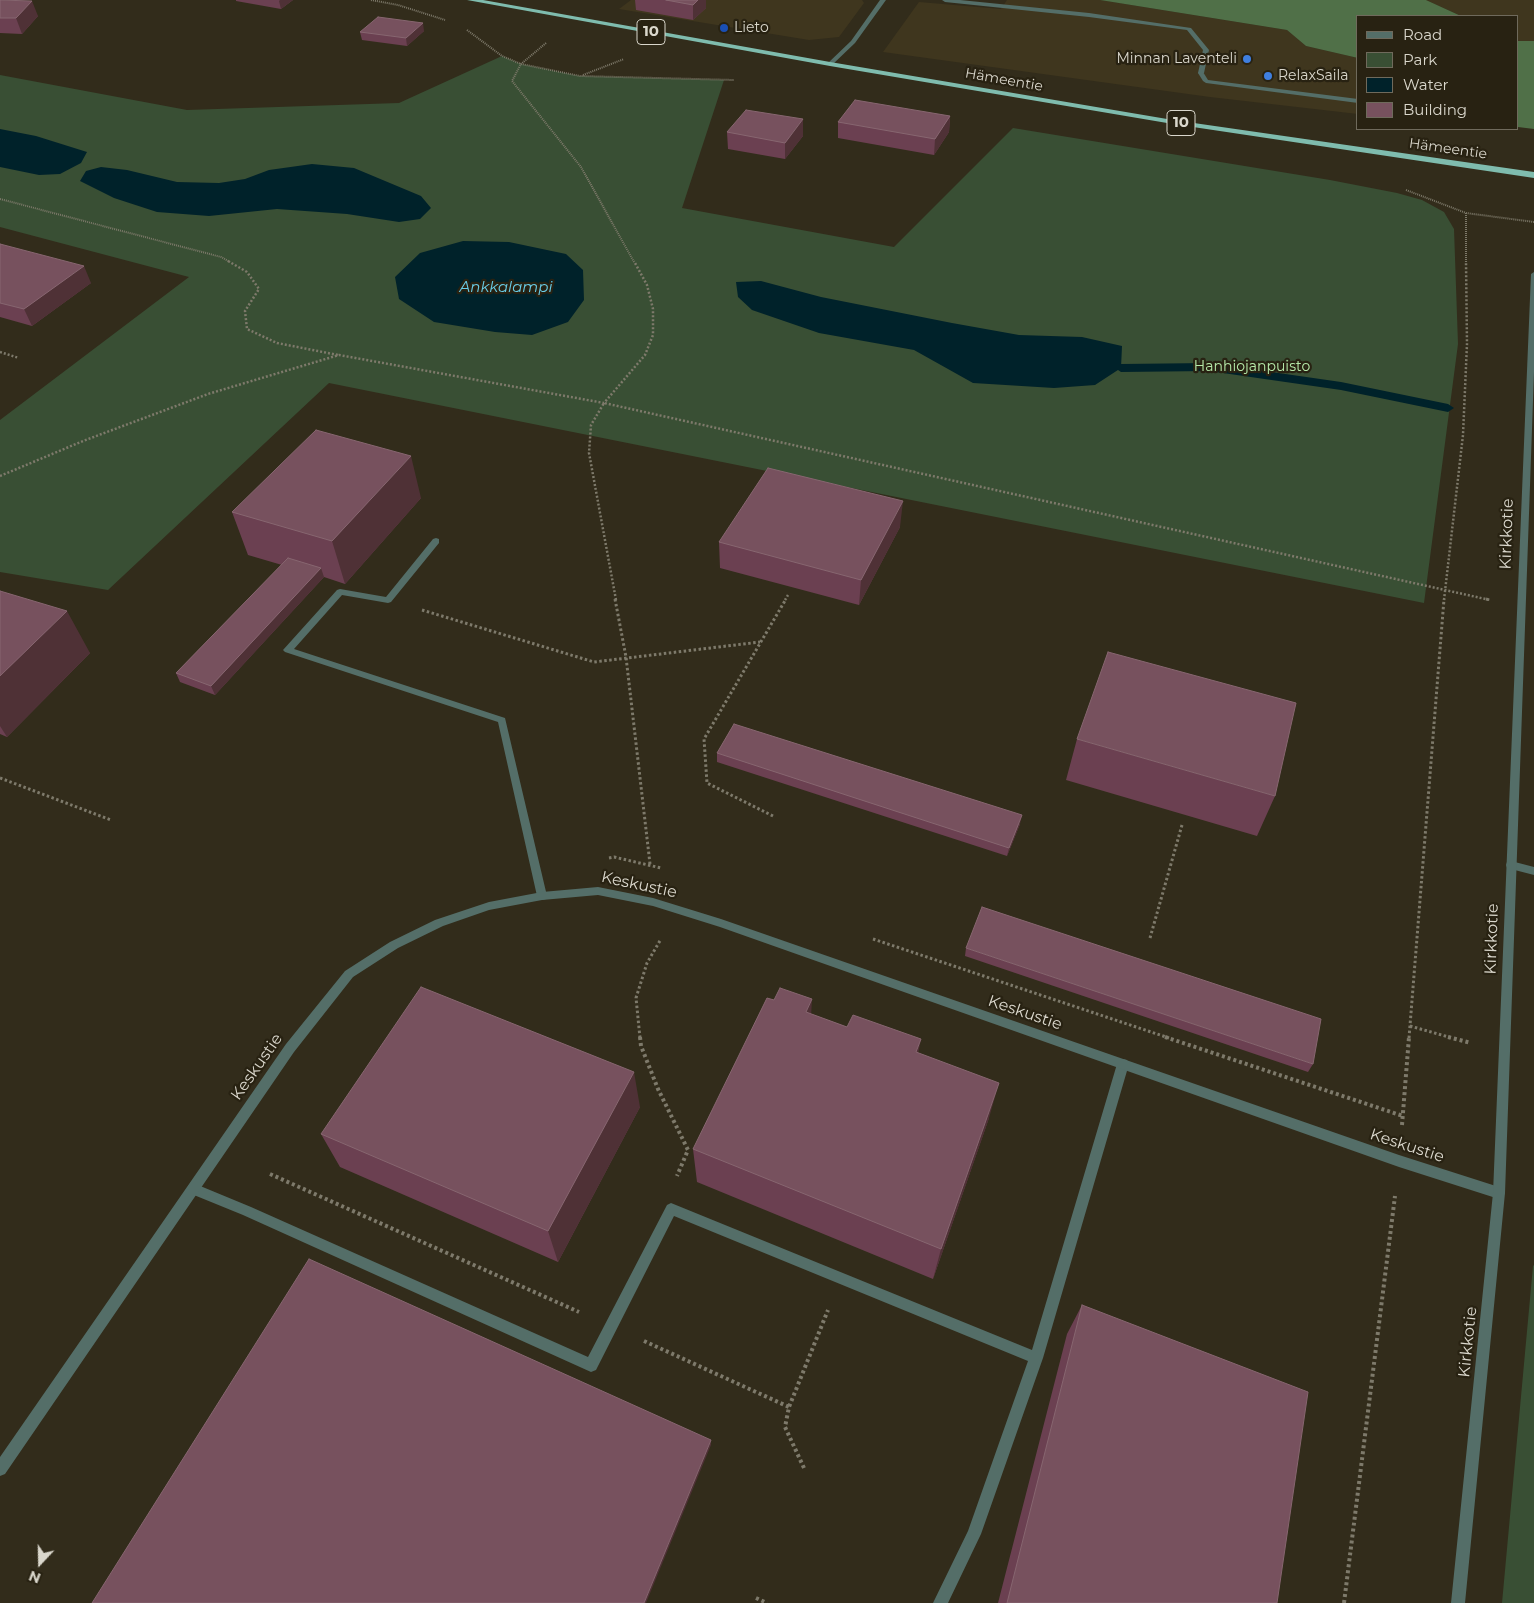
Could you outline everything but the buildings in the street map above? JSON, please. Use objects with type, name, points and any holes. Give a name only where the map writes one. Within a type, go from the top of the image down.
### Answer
[{"type":"highway","name":"Hämeentie","points":[[471,0],[1172,122],[1534,175]]},
{"type":"street","points":[[830,64],[853,42],[883,0]]},
{"type":"street","points":[[945,0],[1089,15],[1189,29],[1206,50],[1202,73],[1206,81],[1356,101]]},
{"type":"street","name":"Kirkkotie","points":[[1458,1603],[1499,1193],[1511,865],[1530,451],[1534,274]]},
{"type":"street","points":[[436,540],[388,600],[340,592],[288,650],[502,720],[542,896]]},
{"type":"street","points":[[1511,865],[1534,871]]},
{"type":"street","name":"Keskustie","points":[[0,1469],[290,1048],[349,974],[394,945],[439,923],[488,906],[542,896],[598,891],[654,902],[721,923],[1398,1161],[1499,1193]]},
{"type":"street","points":[[940,1603],[974,1534],[1036,1358],[1123,1064]]},
{"type":"street","points":[[193,1189],[247,1211],[591,1365],[671,1209],[1036,1358]]},
{"type":"path","points":[[550,40],[522,64],[512,81],[581,167],[648,285],[653,308],[653,335],[645,355],[604,403],[591,425],[589,453],[626,657],[650,864],[666,870]]},
{"type":"path","points":[[580,76],[630,57]]},
{"type":"path","points":[[0,199],[221,257],[247,272],[259,289],[245,311],[247,329],[277,343],[604,403],[1445,590]]},
{"type":"path","points":[[1344,1603],[1394,1223],[1445,590],[1464,420],[1468,344],[1466,213],[1534,222]]},
{"type":"path","points":[[0,352],[19,358]]},
{"type":"path","points":[[0,476],[83,441],[208,394],[339,355]]},
{"type":"path","points":[[773,816],[707,783],[704,739],[788,595]]},
{"type":"path","points":[[388,600],[594,662],[760,642]]},
{"type":"path","points":[[0,778],[111,820]]},
{"type":"path","points":[[1150,938],[1182,826]]},
{"type":"path","points":[[664,934],[647,963],[636,998],[641,1046],[658,1089],[688,1150],[666,1199],[671,1209]]},
{"type":"path","points":[[866,936],[1402,1116]]},
{"type":"path","points":[[270,1174],[789,1407]]},
{"type":"path","points":[[804,1468],[785,1427],[789,1407],[841,1278]]},
{"type":"path","points":[[756,1598],[767,1603]]},
{"type":"shaded area","points":[[631,0],[862,0],[864,3],[839,37],[809,40],[619,9]]},
{"type":"shaded area","points":[[1007,0],[1100,0],[1287,30],[1306,46],[1356,58],[1356,114],[1210,97],[883,52],[919,2],[1001,9]]},
{"type":"shaded area","points":[[1426,0],[1534,0],[1534,41],[1519,41],[1519,15],[1459,15]]},
{"type":"green space","points":[[1100,0],[1426,0],[1459,15],[1356,15],[1356,58],[1306,46],[1287,30]]},
{"type":"green space","points":[[1519,41],[1534,41],[1534,129],[1519,127]]},
{"type":"green space","name":"Hanhiojanpuisto","points":[[502,56],[521,64],[580,76],[724,80],[682,208],[894,247],[1013,128],[1330,180],[1397,193],[1422,200],[1444,212],[1454,229],[1458,344],[1424,603],[329,383],[108,590],[0,572],[0,420],[189,277],[0,227],[0,75],[187,110],[399,103]]},
{"type":"green space","points":[[1533,1266],[1534,1603],[1502,1603]]},
{"type":"water","points":[[0,129],[36,136],[87,152],[81,163],[60,174],[39,175],[0,167]]},
{"type":"water","points":[[312,164],[354,168],[421,196],[431,208],[420,219],[399,222],[347,214],[277,209],[209,216],[157,212],[114,198],[80,181],[86,171],[101,167],[127,170],[177,182],[219,183],[245,179],[269,170]]},
{"type":"water","name":"Ankkalampi","points":[[463,241],[509,242],[566,254],[583,270],[584,300],[568,322],[532,335],[495,332],[434,322],[399,299],[395,277],[420,253]]},
{"type":"water","points":[[761,281],[821,297],[952,323],[1019,335],[1082,337],[1122,346],[1121,368],[1095,385],[1054,388],[973,383],[914,350],[819,333],[752,310],[738,297],[736,282]]},
{"type":"waterway","points":[[1121,368],[1209,367],[1341,386],[1448,408]]},
{"type":"place","name":"Lieto","points":[[724,28]]},
{"type":"place","name":"Minnan Laventeli","points":[[1247,59]]},
{"type":"place","name":"RelaxSaila","points":[[1268,76]]}]
